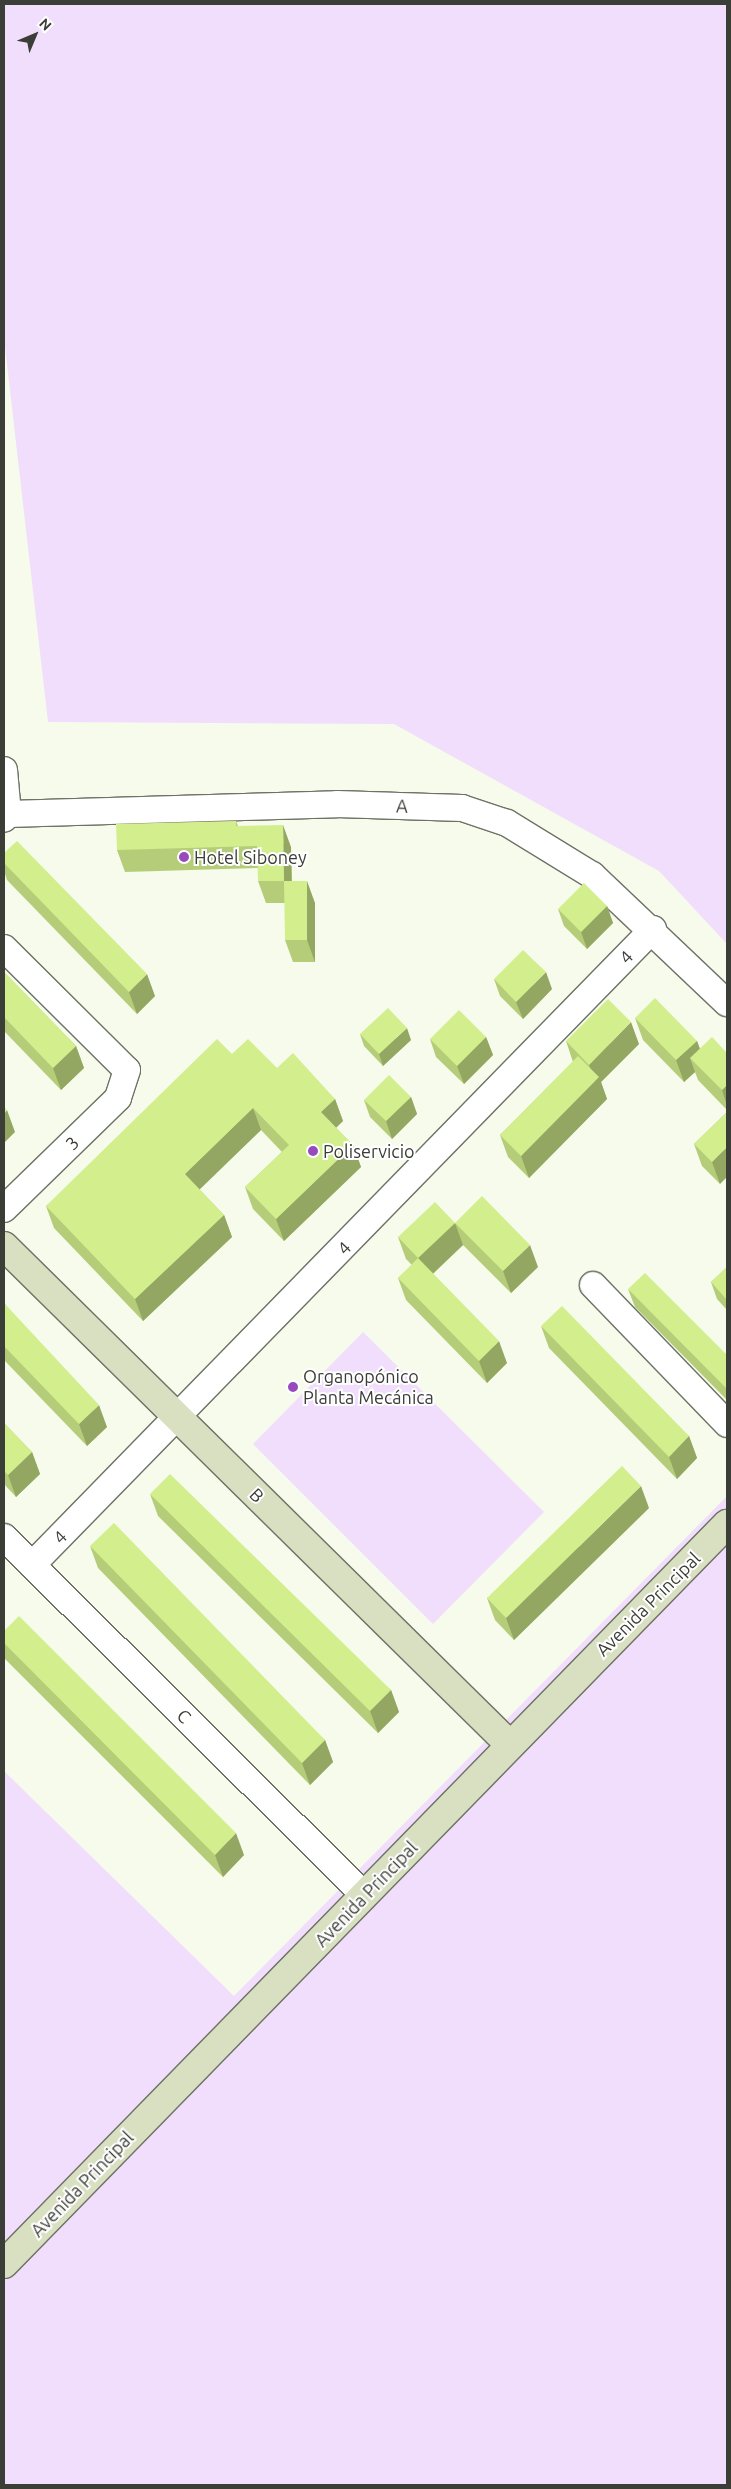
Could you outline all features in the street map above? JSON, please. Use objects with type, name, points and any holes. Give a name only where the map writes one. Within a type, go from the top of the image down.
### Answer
[{"type":"main road","name":"B","points":[[4,1246],[510,1745]]},
{"type":"main road","name":"Avenida Principal","points":[[4,2264],[727,1524]]},
{"type":"street","points":[[4,770],[6,816]]},
{"type":"street","name":"A","points":[[6,816],[338,804],[462,808],[507,823],[592,875],[653,929],[727,1003]]},
{"type":"street","name":"4","points":[[32,1565],[179,1418],[653,929]]},
{"type":"street","name":"3","points":[[4,948],[127,1070],[118,1098],[4,1209]]},
{"type":"street","points":[[592,1285],[727,1424]]},
{"type":"street","name":"C","points":[[4,1537],[364,1895]]},
{"type":"shaded area","points":[[4,4],[727,4],[727,944],[659,871],[394,724],[48,722],[4,338]]},
{"type":"shaded area","points":[[363,1332],[544,1512],[433,1624],[253,1444]]},
{"type":"shaded area","points":[[727,1496],[727,2485],[4,2485],[4,1771],[234,1996]]},
{"type":"building","points":[[236,821],[236,826],[283,825],[284,881],[258,881],[257,846],[117,850],[116,824]]},
{"type":"building","points":[[17,841],[147,974],[129,992],[4,863],[4,853]]},
{"type":"building","points":[[284,881],[307,881],[307,940],[285,940]]},
{"type":"building","points":[[584,883],[607,906],[581,932],[558,909]]},
{"type":"building","points":[[523,950],[546,972],[516,1002],[494,979]]},
{"type":"building","points":[[4,972],[76,1046],[53,1068],[4,1017]]},
{"type":"building","points":[[655,998],[697,1041],[676,1060],[635,1018]]},
{"type":"building","points":[[608,999],[631,1022],[589,1065],[566,1041]]},
{"type":"building","points":[[388,1008],[407,1028],[379,1054],[360,1034]]},
{"type":"building","points":[[459,1010],[486,1037],[457,1066],[430,1039]]},
{"type":"building","points":[[712,1037],[727,1053],[727,1085],[722,1090],[690,1058]]},
{"type":"building","points":[[217,1039],[232,1054],[248,1039],[277,1068],[293,1053],[335,1099],[321,1112],[353,1145],[276,1219],[245,1187],[289,1145],[253,1108],[185,1174],[224,1215],[135,1299],[46,1206]]},
{"type":"building","points":[[578,1056],[599,1077],[521,1156],[500,1135]]},
{"type":"building","points":[[389,1075],[411,1097],[386,1121],[364,1100]]},
{"type":"building","points":[[727,1112],[727,1147],[712,1162],[694,1144]]},
{"type":"building","points":[[482,1196],[530,1245],[503,1271],[455,1223]]},
{"type":"building","points":[[435,1202],[455,1223],[418,1258],[398,1237]]},
{"type":"building","points":[[418,1258],[499,1341],[479,1361],[398,1278]]},
{"type":"building","points":[[727,1267],[727,1300],[711,1282]]},
{"type":"building","points":[[645,1273],[727,1355],[727,1389],[628,1289]]},
{"type":"building","points":[[4,1303],[99,1405],[79,1424],[4,1346]]},
{"type":"building","points":[[562,1306],[689,1436],[669,1457],[541,1326]]},
{"type":"building","points":[[4,1423],[32,1452],[8,1475],[4,1471]]},
{"type":"building","points":[[622,1466],[641,1486],[506,1618],[487,1598]]},
{"type":"building","points":[[170,1474],[391,1690],[370,1711],[150,1494]]},
{"type":"building","points":[[114,1523],[325,1740],[302,1763],[90,1546]]},
{"type":"building","points":[[19,1616],[236,1833],[215,1855],[4,1643],[4,1631]]},
{"type":"place","name":"Hotel Siboney","points":[[184,857]]},
{"type":"place","name":"Poliservicio","points":[[313,1151]]},
{"type":"place","name":"Organopónico Planta Mecánica","points":[[293,1387]]}]
